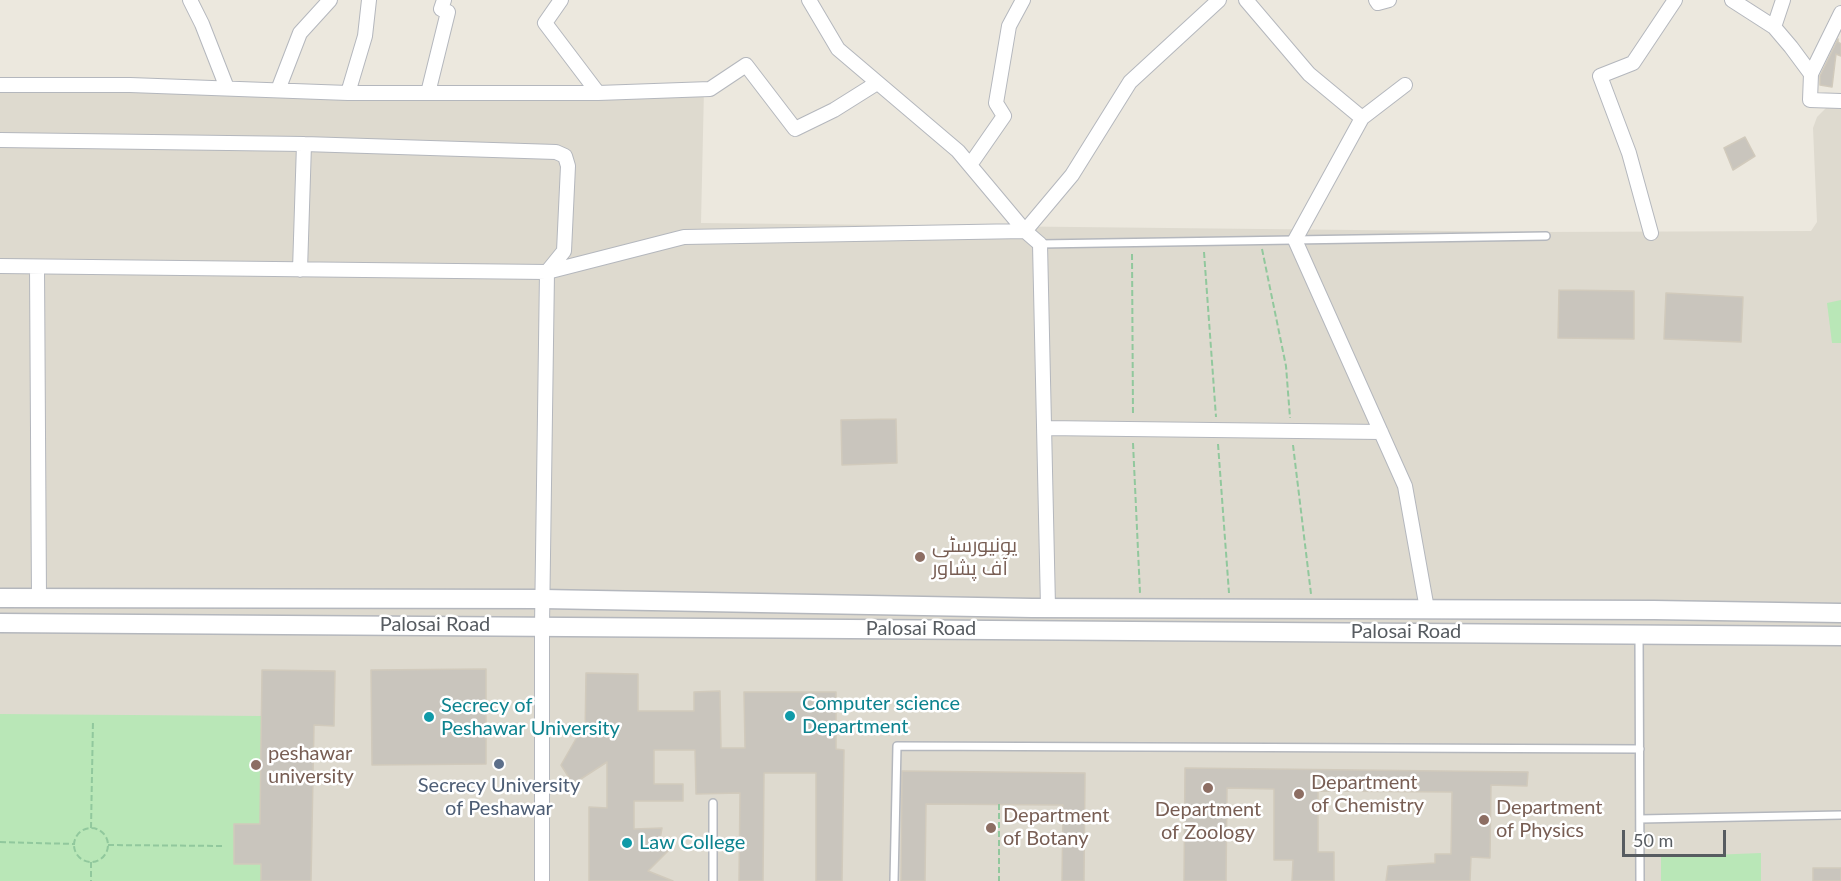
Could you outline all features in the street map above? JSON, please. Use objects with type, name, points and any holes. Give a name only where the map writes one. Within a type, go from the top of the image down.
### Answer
[{"type":"street","points":[[190,0],[227,88]]},
{"type":"street","points":[[278,90],[300,33],[330,0]]},
{"type":"street","points":[[348,93],[365,36],[369,0]]},
{"type":"street","points":[[428,93],[448,12],[441,9],[444,0]]},
{"type":"street","points":[[561,0],[545,23],[598,93]]},
{"type":"street","points":[[809,0],[838,50],[958,150],[1025,231],[1040,244],[1048,608],[1046,630]]},
{"type":"street","points":[[970,165],[1004,116],[996,103],[1009,26],[1023,0]]},
{"type":"street","points":[[0,266],[548,272],[684,237],[1025,231],[1072,175],[1130,82],[1219,0]]},
{"type":"street","points":[[1246,0],[1309,74],[1362,118]]},
{"type":"street","points":[[1376,0],[1378,3],[1389,0]]},
{"type":"street","points":[[1651,232],[1629,153],[1600,76],[1633,63],[1675,0]]},
{"type":"street","points":[[1732,0],[1774,27],[1811,74]]},
{"type":"street","points":[[1774,27],[1783,0]]},
{"type":"street","points":[[1841,13],[1811,74],[1810,100],[1841,101]]},
{"type":"street","points":[[0,85],[130,85],[348,93],[598,93],[710,89],[746,64],[795,129],[834,110],[877,83]]},
{"type":"street","points":[[1405,85],[1362,118],[1295,240],[1405,486],[1427,609]]},
{"type":"street","points":[[0,140],[304,144],[556,152],[565,156],[568,166],[564,250],[548,272],[542,626],[542,881]]},
{"type":"street","points":[[300,270],[304,144]]},
{"type":"street","points":[[37,267],[39,598]]},
{"type":"street","points":[[1044,428],[1381,432]]},
{"type":"street","points":[[0,598],[543,599],[1048,608],[1841,613]]},
{"type":"street","points":[[1341,632],[1342,609]]},
{"type":"street","name":"Palosai Road","points":[[0,623],[1841,636]]},
{"type":"lane","points":[[1040,244],[1546,236]]},
{"type":"lane","points":[[1639,633],[1640,881]]},
{"type":"lane","points":[[894,881],[897,746],[1640,748]]},
{"type":"lane","points":[[713,803],[713,881]]},
{"type":"lane","points":[[1640,819],[1841,815]]},
{"type":"path","points":[[91,828],[93,721]]},
{"type":"path","points":[[999,804],[999,881]]},
{"type":"path","points":[[91,828],[101,831],[108,845],[101,859],[90,862],[77,855],[74,844],[78,835],[91,828]]},
{"type":"path","points":[[0,842],[74,844]]},
{"type":"path","points":[[108,845],[224,846]]},
{"type":"path","points":[[90,862],[91,881]]},
{"type":"shaded area","name":"یونیورسٹی آف پشاور","points":[[0,87],[704,89],[701,223],[1542,232],[1811,231],[1817,222],[1813,128],[1817,117],[1826,108],[1841,104],[1841,881],[0,881]]},
{"type":"green space","points":[[1841,300],[1841,343],[1832,343],[1827,303]]},
{"type":"green space","points":[[0,714],[261,716],[260,824],[234,824],[234,863],[261,864],[261,881],[0,881]]},
{"type":"green space","points":[[1761,853],[1761,881],[1661,881],[1661,857]]},
{"type":"building","points":[[1838,39],[1841,44],[1841,56],[1836,54],[1832,87],[1820,85],[1820,76]]},
{"type":"building","points":[[1745,137],[1755,156],[1733,170],[1724,148]]},
{"type":"building","points":[[1559,290],[1634,291],[1634,339],[1558,338]]},
{"type":"building","points":[[1666,293],[1743,297],[1741,342],[1664,339]]},
{"type":"building","points":[[896,419],[897,463],[842,465],[841,420]]},
{"type":"building","name":"Secrecy of Peshawar University","points":[[486,669],[486,764],[372,765],[371,670]]},
{"type":"building","points":[[262,670],[335,671],[334,726],[314,725],[311,881],[261,881],[261,864],[234,864],[234,824],[260,824]]},
{"type":"building","points":[[586,673],[638,674],[638,711],[694,711],[694,692],[720,691],[721,748],[745,748],[744,692],[836,692],[836,749],[844,750],[842,881],[816,881],[816,773],[764,773],[763,881],[739,881],[740,793],[696,794],[695,750],[654,750],[654,784],[683,784],[683,801],[634,801],[634,829],[662,828],[660,839],[672,847],[648,871],[673,881],[589,881],[589,807],[607,808],[607,762],[573,784],[561,765],[577,737],[585,737]]},
{"type":"building","points":[[1185,768],[1528,772],[1527,786],[1491,785],[1490,858],[1471,857],[1470,881],[1386,881],[1388,866],[1435,863],[1435,854],[1451,854],[1452,792],[1318,791],[1318,852],[1334,852],[1334,881],[1292,881],[1293,860],[1274,860],[1274,789],[1227,788],[1226,881],[1184,881]]},
{"type":"building","points":[[902,771],[1085,773],[1084,881],[1062,881],[1063,805],[926,804],[925,881],[901,881]]},
{"type":"building","points":[[1813,868],[1841,868],[1841,881],[1813,881]]},
{"type":"place","name":"یونیورسٹی آف پشاور","points":[[920,557]]},
{"type":"place","name":"Computer science Department","points":[[790,716]]},
{"type":"place","name":"Secrecy of Peshawar University","points":[[429,717]]},
{"type":"place","name":"Secrecy University of Peshawar","points":[[499,764]]},
{"type":"place","name":"peshawar university","points":[[256,765]]},
{"type":"place","name":"Department of Zoology","points":[[1208,788]]},
{"type":"place","name":"Department of Chemistry","points":[[1299,794]]},
{"type":"place","name":"Department of Physics","points":[[1484,820]]},
{"type":"place","name":"Department of Botany","points":[[991,828]]},
{"type":"place","name":"Law College","points":[[627,843]]}]
